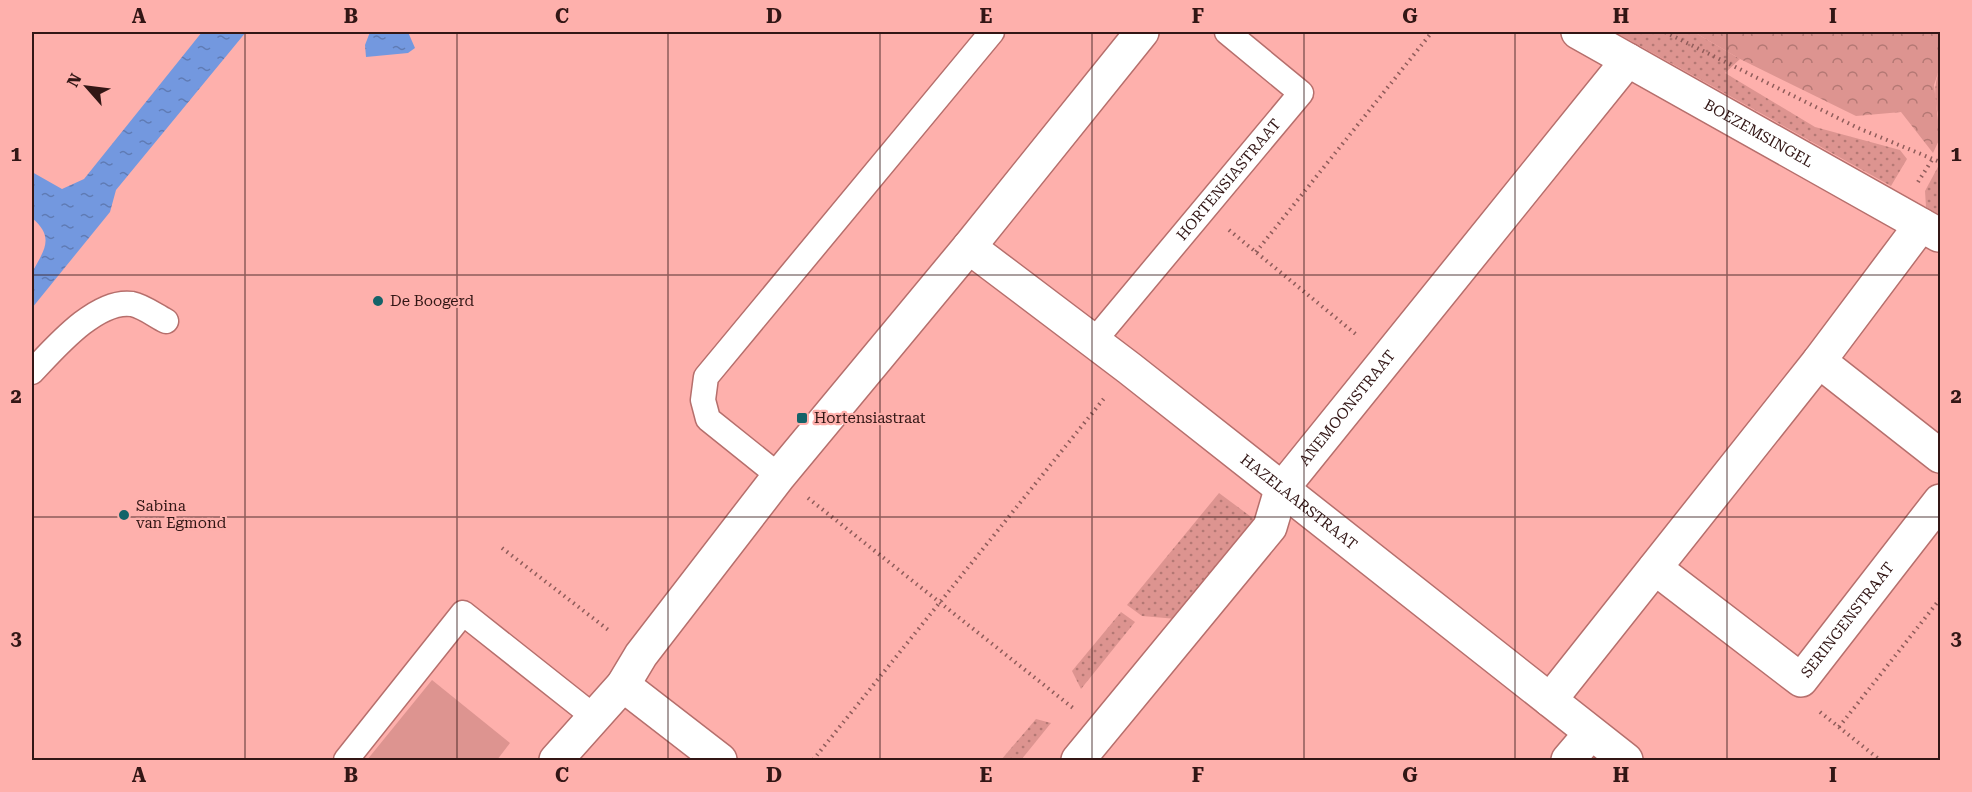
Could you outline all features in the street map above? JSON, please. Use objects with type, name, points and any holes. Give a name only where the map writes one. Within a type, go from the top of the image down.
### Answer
[{"type":"street","points":[[556,760],[622,685],[641,655],[779,476],[969,247],[1142,32]]},
{"type":"street","name":"BOEZEMSINGEL","points":[[1578,32],[1931,231]]},
{"type":"street","name":"ANEMOONSTRAAT","points":[[1078,760],[1270,527],[1281,490],[1628,60]]},
{"type":"street","points":[[1550,700],[1819,361],[1931,231]]},
{"type":"street","name":"HAZELAARSTRAAT","points":[[969,247],[1129,368],[1626,760]]},
{"type":"street","points":[[1819,361],[1941,456]]},
{"type":"street","name":"SERINGENSTRAAT","points":[[1655,568],[1801,680],[1941,501]]},
{"type":"street","points":[[622,685],[720,760]]},
{"type":"street","points":[[1568,760],[1591,733]]},
{"type":"lane","points":[[779,476],[708,419],[703,400],[706,377],[992,32]]},
{"type":"lane","name":"HORTENSIASTRAAT","points":[[1094,341],[1301,93],[1227,32]]},
{"type":"lane","points":[[32,372],[69,333],[100,310],[132,304],[166,321]]},
{"type":"lane","points":[[346,760],[463,613],[593,716]]},
{"type":"path","points":[[1256,252],[1432,32]]},
{"type":"path","points":[[1665,32],[1858,128],[1941,162]]},
{"type":"path","points":[[1205,210],[1387,359]]},
{"type":"path","points":[[813,760],[938,602],[1129,368]]},
{"type":"path","points":[[779,476],[1102,731]]},
{"type":"path","points":[[502,548],[641,655]]},
{"type":"path","points":[[1839,727],[1941,599]]},
{"type":"path","points":[[1801,680],[1809,703],[1880,760]]},
{"type":"green space","points":[[1615,32],[1694,32],[1740,59],[1725,73],[1815,127],[1900,150],[1907,159],[1891,186]]},
{"type":"green space","points":[[1694,32],[1940,32],[1940,67],[1934,85],[1940,138],[1933,153],[1901,112],[1856,116],[1740,59]]},
{"type":"green space","points":[[1940,67],[1940,122],[1935,94]]},
{"type":"green space","points":[[1939,165],[1940,215],[1926,207],[1925,191]]},
{"type":"green space","points":[[1219,493],[1258,522],[1177,619],[1142,616],[1127,605]]},
{"type":"green space","points":[[1121,612],[1135,622],[1081,689],[1072,671]]},
{"type":"green space","points":[[432,680],[510,743],[497,760],[367,760]]},
{"type":"green space","points":[[1036,719],[1051,723],[1021,760],[1001,760]]},
{"type":"water","points":[[202,32],[246,32],[116,190],[110,212],[32,308],[31,277],[43,251],[45,238],[44,232],[32,218],[32,172],[62,189],[84,179]]},
{"type":"water","points":[[370,32],[408,32],[415,48],[408,53],[366,57],[365,45]]},
{"type":"place","name":"De Boogerd","points":[[378,301]]},
{"type":"place","name":"Hortensiastraat","points":[[802,418]]},
{"type":"place","name":"Sabina van Egmond","points":[[124,515]]}]
